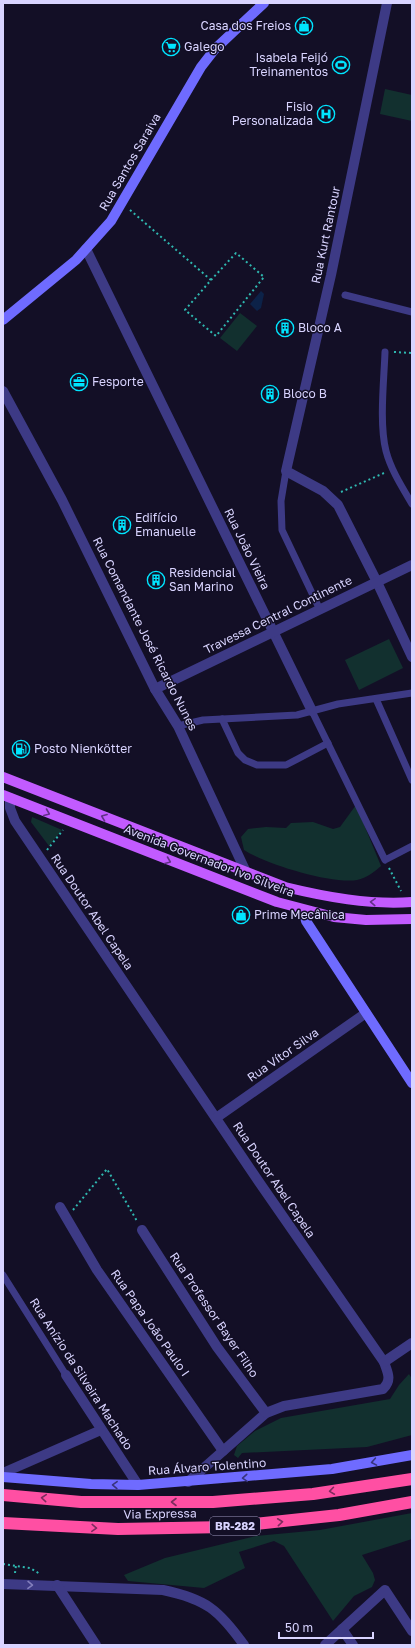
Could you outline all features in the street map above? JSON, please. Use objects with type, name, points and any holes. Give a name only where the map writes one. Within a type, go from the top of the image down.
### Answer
[{"type":"highway","name":"Via Expressa","points":[[3,1494],[81,1502],[213,1502],[313,1494],[412,1479]]},
{"type":"highway","name":"Via Expressa","points":[[3,1523],[118,1529],[227,1527],[339,1515],[412,1502]]},
{"type":"main road","name":"Rua Santos Saraiva","points":[[3,320],[54,279],[86,249],[111,221],[201,66],[215,49],[264,3]]},
{"type":"main road","name":"Avenida Governador Ivo Silveira","points":[[3,777],[285,887],[323,897],[372,902],[412,902]]},
{"type":"main road","points":[[7,797],[17,783]]},
{"type":"main road","name":"Avenida Governador Ivo Silveira","points":[[7,797],[255,895],[303,910],[334,917],[366,920],[412,919]]},
{"type":"main road","points":[[303,910],[306,921],[412,1083]]},
{"type":"main road","name":"Rua Álvaro Tolentino","points":[[3,1477],[91,1484],[138,1485],[332,1469],[412,1455]]},
{"type":"street","name":"Rua Kurt Rantour","points":[[286,471],[330,282],[387,3]]},
{"type":"street","name":"Rua João Vieira","points":[[86,249],[312,711]]},
{"type":"street","name":"Rua Comandante José Ricardo Nunes","points":[[3,391],[62,500],[155,689],[178,726],[246,872]]},
{"type":"street","points":[[286,471],[323,491],[340,509],[377,582],[412,657]]},
{"type":"street","name":"Travessa Central Continente","points":[[155,689],[412,565]]},
{"type":"street","name":"Rua Doutor Abel Capela","points":[[7,797],[15,821],[216,1118],[384,1362],[389,1377],[388,1383],[383,1389],[284,1406],[266,1413],[188,1482]]},
{"type":"street","name":"Rua Vítor Silva","points":[[216,1118],[366,1013]]},
{"type":"street","name":"Rua Papa João Paulo I","points":[[60,1207],[97,1270],[224,1451]]},
{"type":"street","name":"Rua Professor Bayer Filho","points":[[142,1230],[217,1347],[266,1413]]},
{"type":"street","points":[[384,1362],[412,1343]]},
{"type":"street","name":"Rua Anízio da Silveira Machado","points":[[66,1375],[138,1485]]},
{"type":"street","points":[[3,1473],[101,1430]]},
{"type":"street","points":[[3,1584],[163,1590],[185,1594],[204,1602],[220,1615],[244,1645]]},
{"type":"street","points":[[57,1586],[96,1645]]},
{"type":"street","points":[[325,1645],[385,1590],[412,1631]]},
{"type":"street","points":[[342,1629],[353,1645]]},
{"type":"lane","points":[[345,295],[412,312]]},
{"type":"lane","points":[[385,352],[384,434],[386,451],[392,470],[412,504]]},
{"type":"lane","points":[[286,471],[281,501],[282,530],[320,610]]},
{"type":"lane","points":[[178,726],[203,720],[279,717],[312,711],[338,704],[412,693]]},
{"type":"lane","points":[[376,699],[412,780]]},
{"type":"lane","name":"Rua João Vieira","points":[[312,711],[385,860]]},
{"type":"lane","points":[[222,719],[238,753],[245,760],[257,765],[286,765],[328,744]]},
{"type":"lane","points":[[385,860],[412,846]]},
{"type":"lane","name":"Rua Anízio da Silveira Machado","points":[[3,1275],[66,1375]]},
{"type":"path","points":[[129,209],[211,280]]},
{"type":"path","points":[[236,253],[264,277],[216,336],[185,310],[211,280],[236,253]]},
{"type":"path","points":[[385,352],[412,353]]},
{"type":"path","points":[[330,497],[392,470]]},
{"type":"path","points":[[46,851],[66,827]]},
{"type":"path","points":[[385,860],[401,891]]},
{"type":"path","points":[[66,1218],[107,1169],[142,1230]]},
{"type":"path","points":[[3,1564],[16,1565]]},
{"type":"green space","points":[[385,89],[412,95],[412,121],[380,114]]},
{"type":"green space","points":[[240,313],[257,326],[237,351],[220,338]]},
{"type":"green space","points":[[389,639],[403,668],[359,690],[345,660]]},
{"type":"green space","points":[[356,805],[381,866],[364,878],[357,880],[345,880],[315,876],[282,867],[244,850],[241,837],[248,829],[266,827],[286,828],[291,823],[313,822],[333,829],[340,827]]},
{"type":"green space","points":[[32,817],[62,830],[49,846],[31,822]]},
{"type":"green space","points":[[409,1374],[412,1379],[412,1435],[367,1447],[242,1453],[238,1458],[234,1455],[237,1446],[255,1431],[281,1418],[390,1399],[399,1385]]},
{"type":"green space","points":[[412,1513],[412,1539],[362,1555],[373,1573],[375,1580],[372,1587],[354,1596],[333,1621],[284,1546],[274,1541],[239,1552],[245,1568],[204,1588],[128,1581],[124,1575],[165,1558],[256,1536],[320,1530]]},
{"type":"water","points":[[261,291],[264,294],[261,308],[257,311],[250,304]]},
{"type":"place","name":"Casa dos Freios","points":[[304,26]]},
{"type":"place","name":"Galego","points":[[171,47]]},
{"type":"place","name":"Isabela Feijó Treinamentos","points":[[341,65]]},
{"type":"place","name":"Fisio Personalizada","points":[[326,114]]},
{"type":"place","name":"Bloco A","points":[[285,328]]},
{"type":"place","name":"Fesporte","points":[[79,382]]},
{"type":"place","name":"Bloco B","points":[[270,394]]},
{"type":"place","name":"Edifício Emanuelle","points":[[122,525]]},
{"type":"place","name":"Residencial San Marino","points":[[156,580]]},
{"type":"place","name":"Posto Nienkötter","points":[[21,749]]},
{"type":"place","name":"Prime Mecânica","points":[[241,915]]}]
